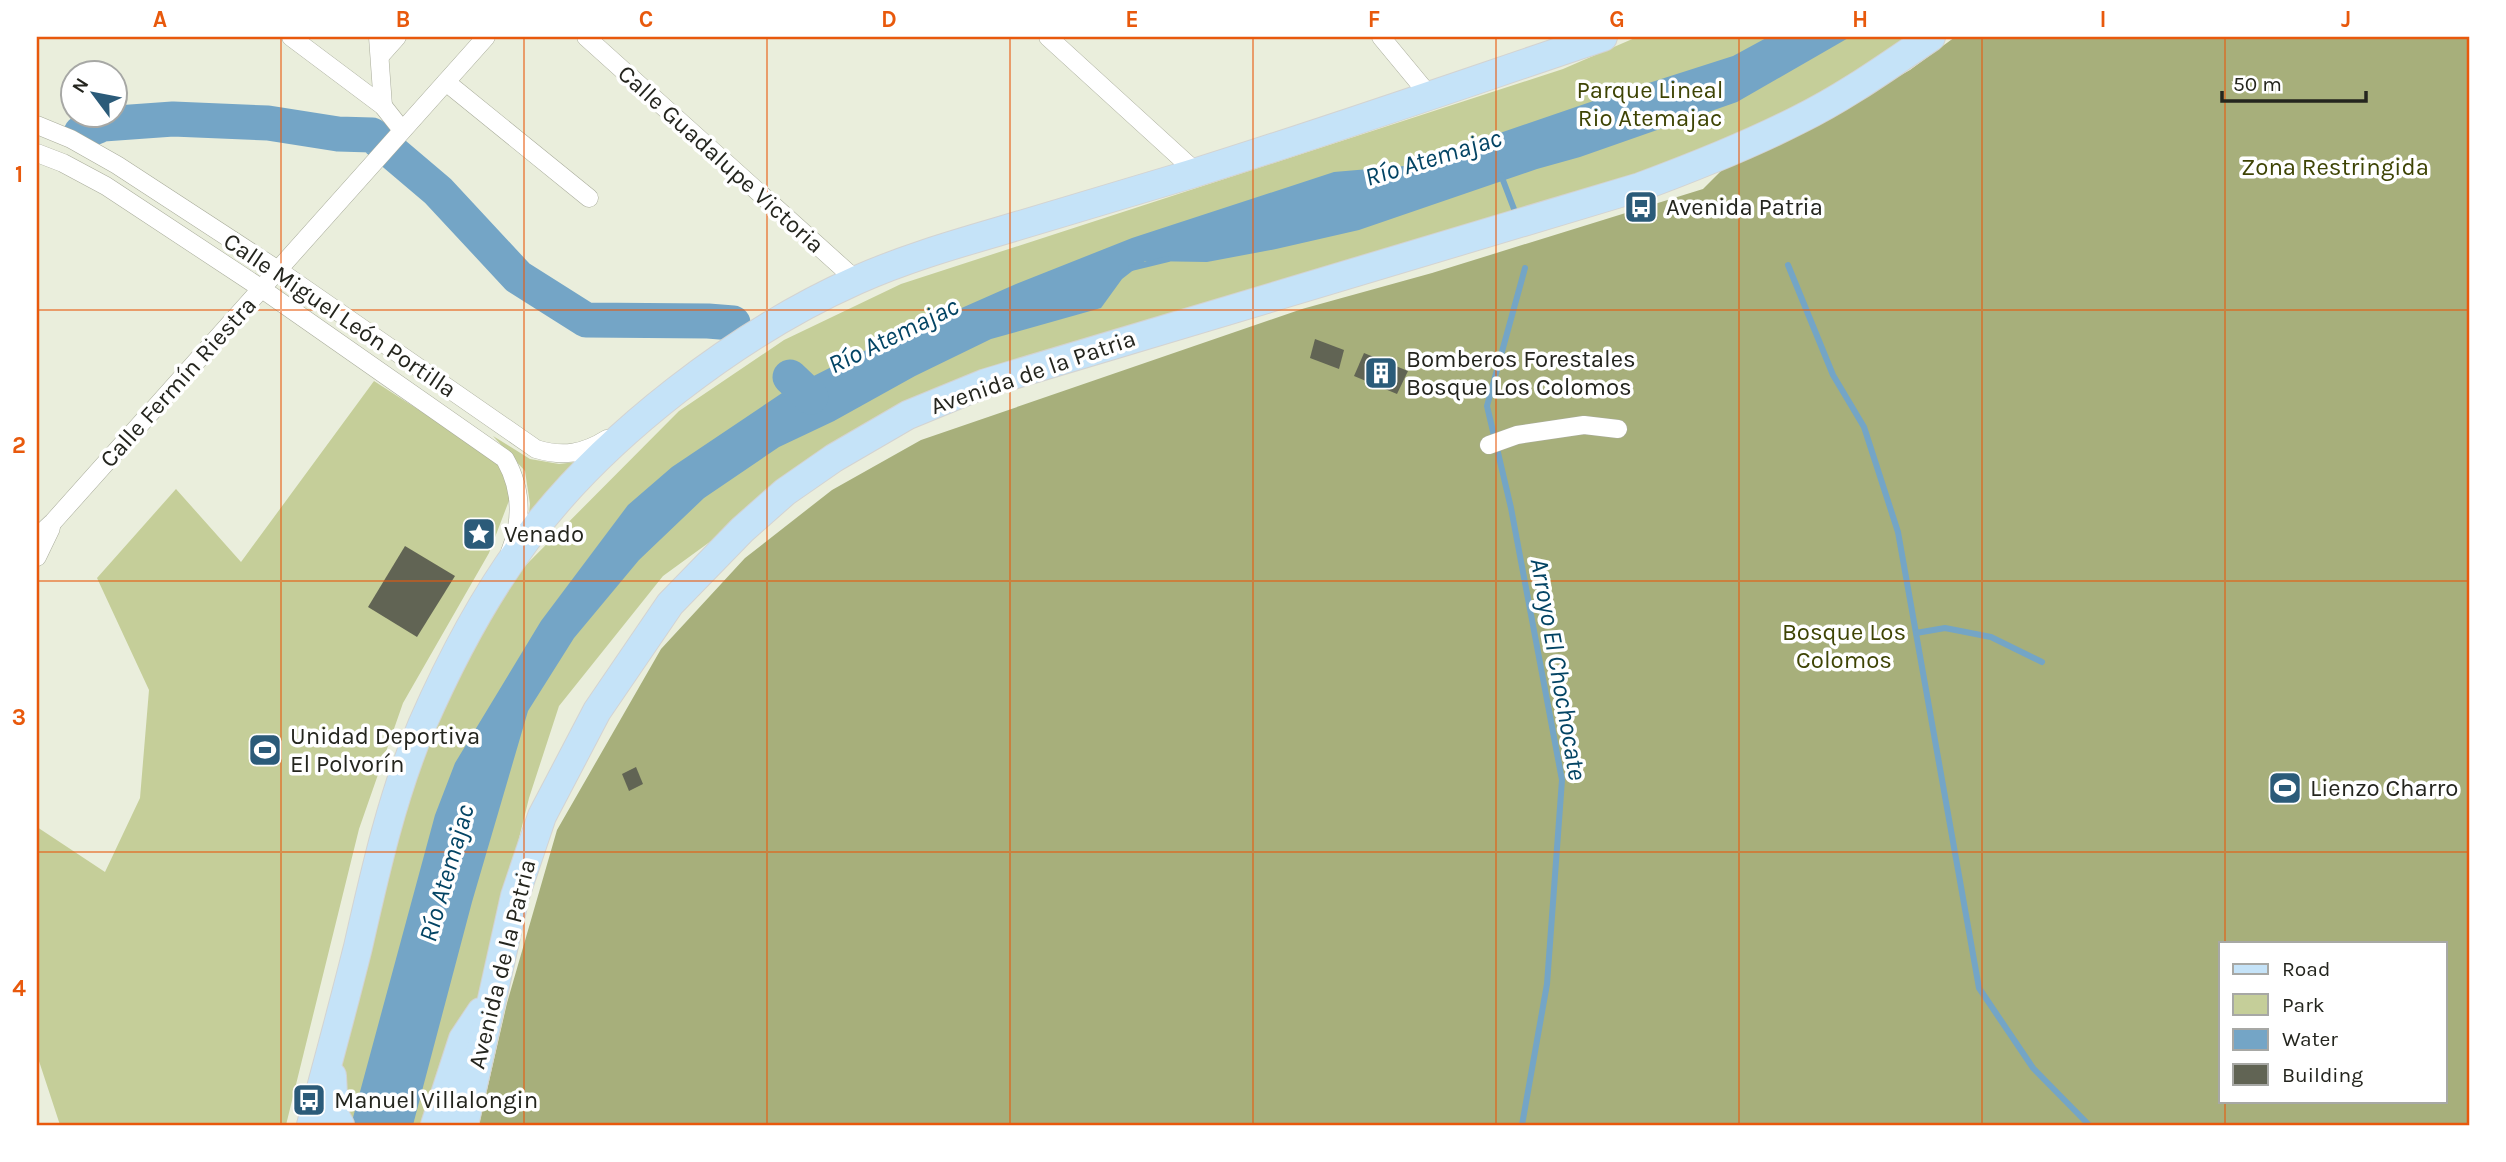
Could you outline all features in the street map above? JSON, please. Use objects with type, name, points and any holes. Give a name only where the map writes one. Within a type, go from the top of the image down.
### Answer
[{"type":"main road","points":[[311,1125],[380,855],[404,775],[448,670],[498,582],[527,538],[591,465],[646,416],[699,373],[764,328],[856,280],[922,254],[1196,173],[1603,37]]},
{"type":"main road","name":"Avenida de la Patria","points":[[446,1122],[463,1039],[492,997],[515,896],[542,816],[597,711],[670,604],[785,492],[834,458],[908,415],[986,383],[1640,187],[1700,165],[1800,119],[1931,37]]},
{"type":"main road","points":[[340,1125],[334,1114],[331,1083],[344,1004]]},
{"type":"street","points":[[291,37],[383,106],[402,130]]},
{"type":"street","points":[[378,37],[383,106]]},
{"type":"street","points":[[380,56],[397,37]]},
{"type":"street","name":"Calle Fermín Riestra","points":[[37,537],[486,37]]},
{"type":"street","name":"Calle Guadalupe Victoria","points":[[586,37],[856,280]]},
{"type":"street","points":[[1048,37],[1196,173]]},
{"type":"street","points":[[1381,37],[1429,95]]},
{"type":"street","points":[[446,82],[589,198]]},
{"type":"street","name":"Calle Miguel León Portilla","points":[[37,125],[88,148],[166,196],[278,270],[536,449],[554,454],[574,454],[594,448],[646,416]]},
{"type":"street","name":"Calle Miguel León Portilla","points":[[38,154],[83,172],[153,217],[262,289],[505,459],[516,478],[519,498],[514,543],[498,582]]},
{"type":"street","points":[[153,217],[166,196]]},
{"type":"street","points":[[485,443],[498,423]]},
{"type":"street","points":[[1489,445],[1517,435],[1584,425],[1618,429]]},
{"type":"street","points":[[37,556],[53,522]]},
{"type":"green space","name":"Parque Lineal Rio Atemajac","points":[[1637,37],[1916,37],[1802,108],[1687,161],[851,439],[663,576],[559,706],[529,798],[474,1020],[453,1125],[330,1125],[347,1020],[426,734],[515,576],[679,411],[784,340],[901,284],[1563,69]]},
{"type":"green space","name":"Bosque Los Colomos","points":[[1955,37],[2469,37],[2469,1125],[479,1125],[507,1003],[557,830],[661,649],[745,558],[832,490],[921,440],[1302,309],[1432,273],[1703,189],[1725,167],[1805,128],[1910,70]]},
{"type":"green space","name":"Unidad Deportiva El Polvorín","points":[[374,381],[501,463],[510,498],[489,553],[403,703],[359,829],[286,1125],[60,1125],[37,1055],[37,827],[105,872],[140,798],[149,690],[97,578],[176,489],[241,562]]},
{"type":"green space","points":[[493,436],[530,459],[559,464],[576,462],[529,514],[525,471]]},
{"type":"water","points":[[1768,37],[1850,37],[1737,102],[1359,230],[1207,262],[1145,261],[1122,279],[1101,308],[991,339],[779,447],[704,498],[639,560],[574,638],[528,711],[472,902],[413,1125],[351,1125],[435,815],[455,763],[541,621],[628,505],[672,467],[788,389],[855,355],[1016,284],[1132,238],[1334,172],[1404,166],[1733,56]]},
{"type":"building","points":[[1315,339],[1344,350],[1339,369],[1310,358]]},
{"type":"building","name":"Bomberos Forestales Bosque Los Colomos","points":[[1364,353],[1408,371],[1397,394],[1354,376]]},
{"type":"building","points":[[405,546],[455,576],[417,637],[368,607]]},
{"type":"building","points":[[636,767],[643,784],[629,791],[622,774]]},
{"type":"waterway","points":[[81,133],[103,124],[173,119],[268,123],[338,134],[372,135],[438,191],[518,277],[586,320],[733,323]]},
{"type":"waterway","points":[[1501,175],[1514,209]]},
{"type":"waterway","name":"Río Atemajac","points":[[1131,268],[1168,259]]},
{"type":"waterway","points":[[1788,265],[1833,375],[1864,427],[1898,532],[1979,988],[2033,1068],[2089,1125]]},
{"type":"waterway","name":"Arroyo El Chochocate","points":[[1522,1125],[1547,984],[1562,780],[1511,508],[1487,406],[1525,268]]},
{"type":"waterway","points":[[790,377],[811,397]]},
{"type":"waterway","points":[[1916,633],[1945,628],[1991,637],[2042,662]]},
{"type":"place","name":"Avenida Patria","points":[[1641,207]]},
{"type":"place","name":"Bomberos Forestales Bosque Los Colomos","points":[[1381,373]]},
{"type":"place","name":"Venado","points":[[479,534]]},
{"type":"place","name":"Unidad Deportiva El Polvorín","points":[[265,750]]},
{"type":"place","name":"Lienzo Charro","points":[[2285,788]]},
{"type":"place","name":"Manuel Villalongin","points":[[309,1100]]},
{"type":"park label","name":"Zona Restringida","points":[[2335,167]]}]
